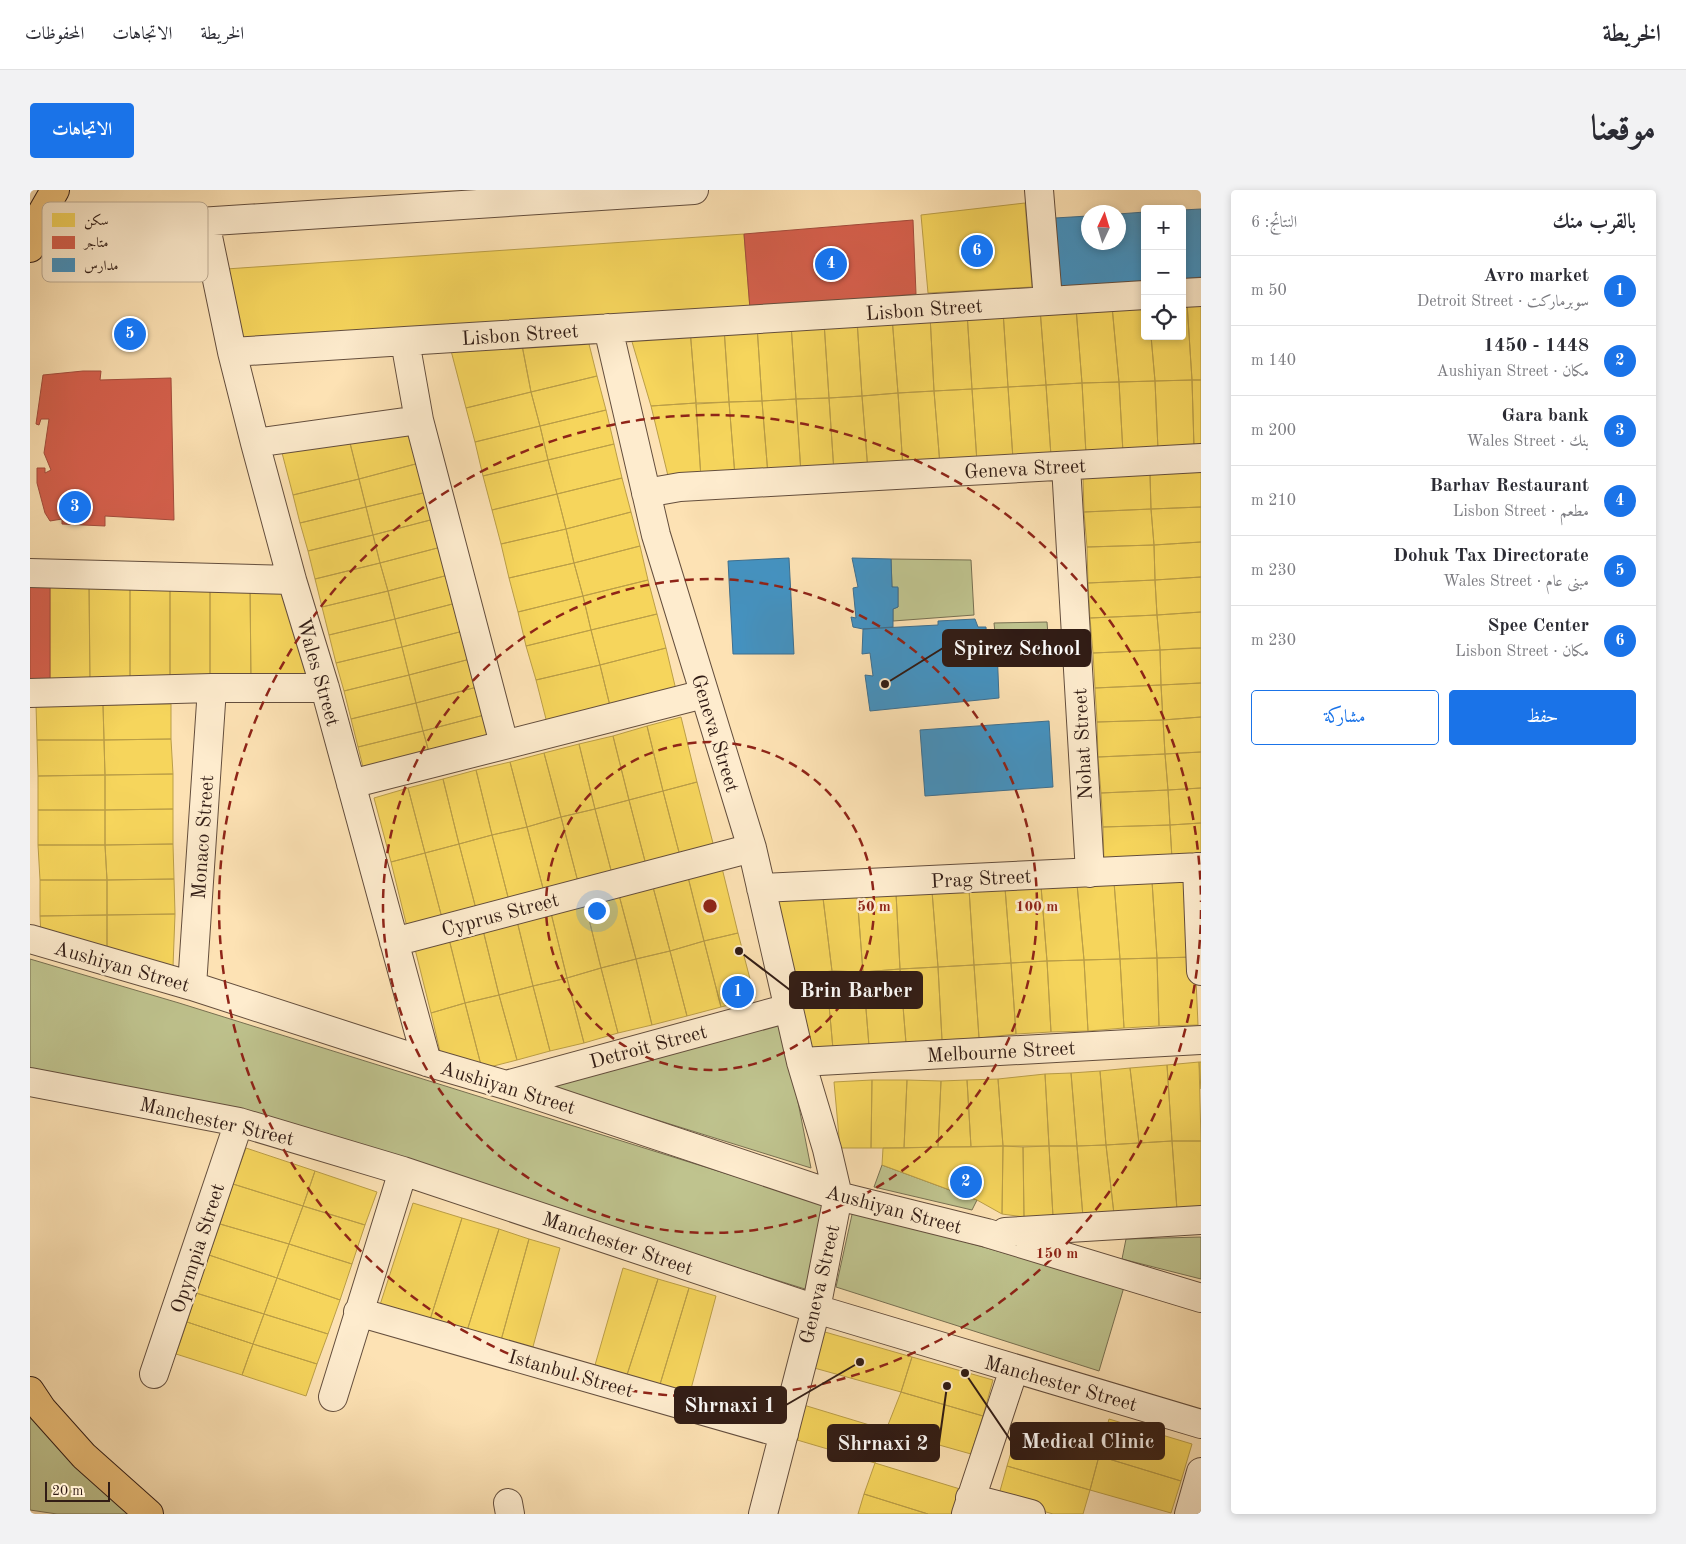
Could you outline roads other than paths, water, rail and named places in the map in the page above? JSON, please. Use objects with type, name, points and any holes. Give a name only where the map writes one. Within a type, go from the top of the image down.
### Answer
[{"type":"highway","points":[[48,202],[55,190]]},
{"type":"highway","points":[[30,248],[42,213]]},
{"type":"highway","points":[[30,1391],[42,1409],[84,1456],[149,1514]]},
{"type":"street","points":[[208,222],[694,190]]},
{"type":"street","points":[[1039,190],[1048,300]]},
{"type":"street","name":"Wales Street","points":[[208,236],[232,352],[255,443],[292,580],[325,688],[427,1062]]},
{"type":"street","points":[[1186,293],[1201,292]]},
{"type":"street","name":"Lisbon Street","points":[[232,352],[1141,295]]},
{"type":"street","points":[[608,328],[646,493]]},
{"type":"street","points":[[405,341],[420,420],[504,744]]},
{"type":"street","points":[[255,443],[420,420]]},
{"type":"street","name":"Geneva Street","points":[[763,1514],[816,1309],[838,1196],[828,1148],[801,1062],[752,848],[656,535],[646,493],[680,487],[1201,458]]},
{"type":"street","name":"Nohat Street","points":[[1066,466],[1090,873]]},
{"type":"street","points":[[30,573],[292,580]]},
{"type":"street","points":[[30,693],[212,688],[325,688]]},
{"type":"street","name":"Monaco Street","points":[[192,986],[212,688]]},
{"type":"street","points":[[351,784],[704,694]]},
{"type":"street","name":"Cyprus Street","points":[[394,942],[752,848]]},
{"type":"street","points":[[1199,867],[1201,971]]},
{"type":"street","name":"Prag Street","points":[[760,888],[1199,867]]},
{"type":"street","name":"Aushiyan Street","points":[[30,939],[192,986],[427,1062],[506,1084],[838,1196],[986,1233],[1201,1298]]},
{"type":"street","name":"Detroit Street","points":[[506,1084],[789,1008]]},
{"type":"street","name":"Melbourne Street","points":[[801,1062],[1201,1040]]},
{"type":"street","name":"Manchester Street","points":[[30,1082],[239,1122],[403,1170],[816,1309],[1201,1424]]},
{"type":"street","name":"Opympia Street","points":[[154,1374],[239,1122]]},
{"type":"street","points":[[333,1398],[403,1170]]},
{"type":"street","name":"Aushiyan Street","points":[[986,1233],[1201,1220]]},
{"type":"street","name":"Istanbul Street","points":[[358,1312],[784,1434]]},
{"type":"street","points":[[1014,1369],[968,1506],[1031,1514]]},
{"type":"street","points":[[1189,1514],[1201,1472]]},
{"type":"place","name":"Spee Center","points":[[977,251]]},
{"type":"place","name":"Barhav Restaurant","points":[[831,264]]},
{"type":"place","name":"Dohuk Tax Directorate","points":[[130,334]]},
{"type":"place","name":"Gara bank","points":[[75,507]]},
{"type":"place","name":"Spirez School","points":[[885,684]]},
{"type":"place","name":"Brin Barber","points":[[739,951]]},
{"type":"place","name":"Avro market","points":[[738,992]]},
{"type":"place","name":"1448 - 1450","points":[[966,1182]]},
{"type":"place","name":"Shrnaxi 1","points":[[860,1362]]},
{"type":"place","name":"Medical Clinic","points":[[965,1373]]},
{"type":"place","name":"Shrnaxi 2","points":[[947,1386]]}]
